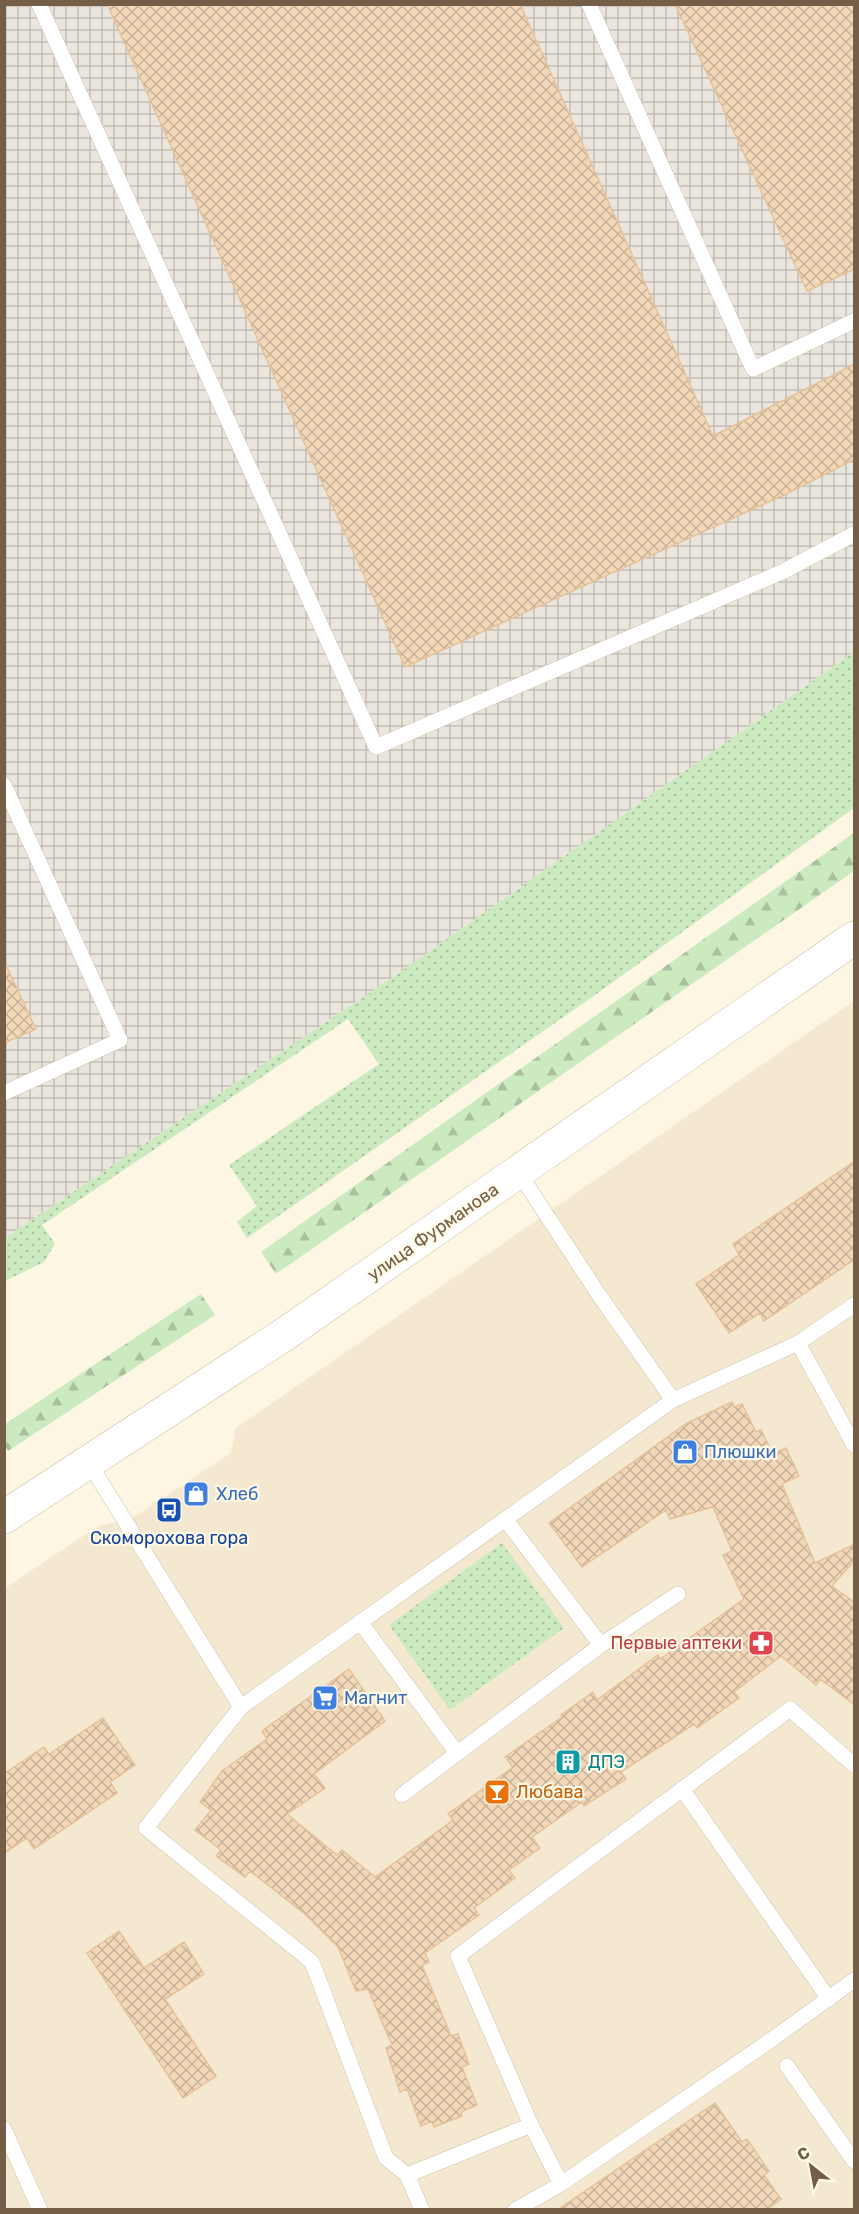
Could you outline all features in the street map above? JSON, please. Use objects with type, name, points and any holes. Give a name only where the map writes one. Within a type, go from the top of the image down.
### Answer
[{"type":"main road","name":"улица Фурманова","points":[[4,1517],[285,1334],[855,938]]},
{"type":"lane","points":[[39,4],[376,747],[784,571],[855,534]]},
{"type":"lane","points":[[589,4],[753,369],[855,321]]},
{"type":"lane","points":[[4,785],[120,1040],[4,1093]]},
{"type":"lane","points":[[519,1173],[599,1295],[673,1400]]},
{"type":"lane","points":[[422,2210],[407,2175],[386,2158],[312,1962],[146,1828],[241,1707],[673,1400],[798,1343],[855,1305]]},
{"type":"lane","points":[[798,1343],[855,1445]]},
{"type":"lane","points":[[88,1463],[241,1707]]},
{"type":"lane","points":[[505,1519],[601,1645]]},
{"type":"lane","points":[[402,1795],[601,1645],[678,1594]]},
{"type":"lane","points":[[360,1622],[457,1753]]},
{"type":"lane","points":[[561,2184],[531,2126],[458,1956],[790,1709],[855,1765]]},
{"type":"lane","points":[[682,1789],[829,1998]]},
{"type":"lane","points":[[515,2210],[561,2184],[855,1980]]},
{"type":"lane","points":[[787,2066],[855,2161]]},
{"type":"lane","points":[[407,2175],[531,2126]]},
{"type":"lane","points":[[4,2129],[40,2210]]},
{"type":"shaded area","points":[[5,5],[854,5],[854,652],[393,977],[5,1238]]},
{"type":"shaded area","points":[[854,1001],[854,2209],[5,2210],[5,1588],[98,1526],[131,1519],[231,1453],[236,1428]]},
{"type":"green space","points":[[854,652],[854,808],[595,995],[247,1238],[237,1222],[257,1206],[229,1165],[379,1064],[348,1019],[42,1225],[55,1244],[44,1262],[5,1281],[5,1238],[393,977]]},
{"type":"green space","points":[[854,833],[854,871],[276,1274],[261,1252]]},
{"type":"green space","points":[[201,1294],[215,1315],[8,1451],[5,1446],[5,1424]]},
{"type":"green space","points":[[502,1543],[564,1628],[450,1710],[389,1625]]},
{"type":"building","points":[[107,4],[520,4],[713,436],[855,364],[855,459],[784,495],[405,667]]},
{"type":"building","points":[[675,4],[855,4],[855,269],[807,291]]},
{"type":"building","points":[[4,961],[36,1029],[4,1043]]},
{"type":"building","points":[[855,1161],[855,1259],[764,1321],[760,1313],[729,1333],[696,1284],[739,1255],[733,1244]]},
{"type":"building","name":"ДПЭ","points":[[732,1402],[734,1407],[742,1404],[756,1432],[761,1430],[773,1454],[786,1448],[799,1476],[782,1484],[815,1563],[855,1544],[855,1560],[832,1586],[855,1603],[855,1705],[820,1679],[816,1685],[781,1656],[734,1692],[739,1698],[697,1728],[694,1724],[621,1772],[626,1779],[584,1806],[582,1802],[532,1837],[540,1848],[509,1870],[515,1878],[474,1908],[479,1915],[425,1953],[429,1962],[422,1965],[451,2036],[458,2034],[469,2064],[462,2067],[477,2105],[461,2112],[462,2116],[434,2127],[432,2121],[421,2126],[407,2089],[400,2092],[386,2048],[392,2045],[368,1989],[356,1991],[338,1947],[306,1915],[250,1871],[245,1877],[216,1856],[221,1850],[195,1830],[211,1810],[200,1802],[222,1771],[267,1739],[262,1731],[349,1669],[385,1721],[314,1774],[325,1788],[287,1814],[337,1855],[342,1850],[375,1877],[453,1820],[448,1814],[513,1767],[505,1757],[593,1692],[597,1700],[658,1655],[660,1659],[744,1599],[723,1555],[732,1551],[713,1507],[670,1519],[666,1510],[582,1567],[549,1523],[687,1423]]},
{"type":"building","points":[[103,1718],[135,1765],[110,1782],[117,1793],[34,1849],[27,1838],[4,1853],[4,1774],[44,1747],[49,1754]]},
{"type":"building","points":[[119,1931],[144,1968],[184,1942],[204,1974],[165,1999],[216,2076],[183,2098],[87,1953]]},
{"type":"building","points":[[715,2103],[742,2142],[747,2139],[769,2171],[764,2175],[781,2199],[766,2210],[557,2210]]},
{"type":"place","name":"Плюшки","points":[[685,1452]]},
{"type":"place","name":"Хлеб","points":[[196,1494]]},
{"type":"place","name":"Скоморохова гора","points":[[169,1510]]},
{"type":"place","name":"Первые аптеки","points":[[761,1643]]},
{"type":"place","name":"Магнит","points":[[325,1698]]},
{"type":"place","name":"ДПЭ","points":[[568,1762]]},
{"type":"place","name":"Любава","points":[[497,1792]]}]
